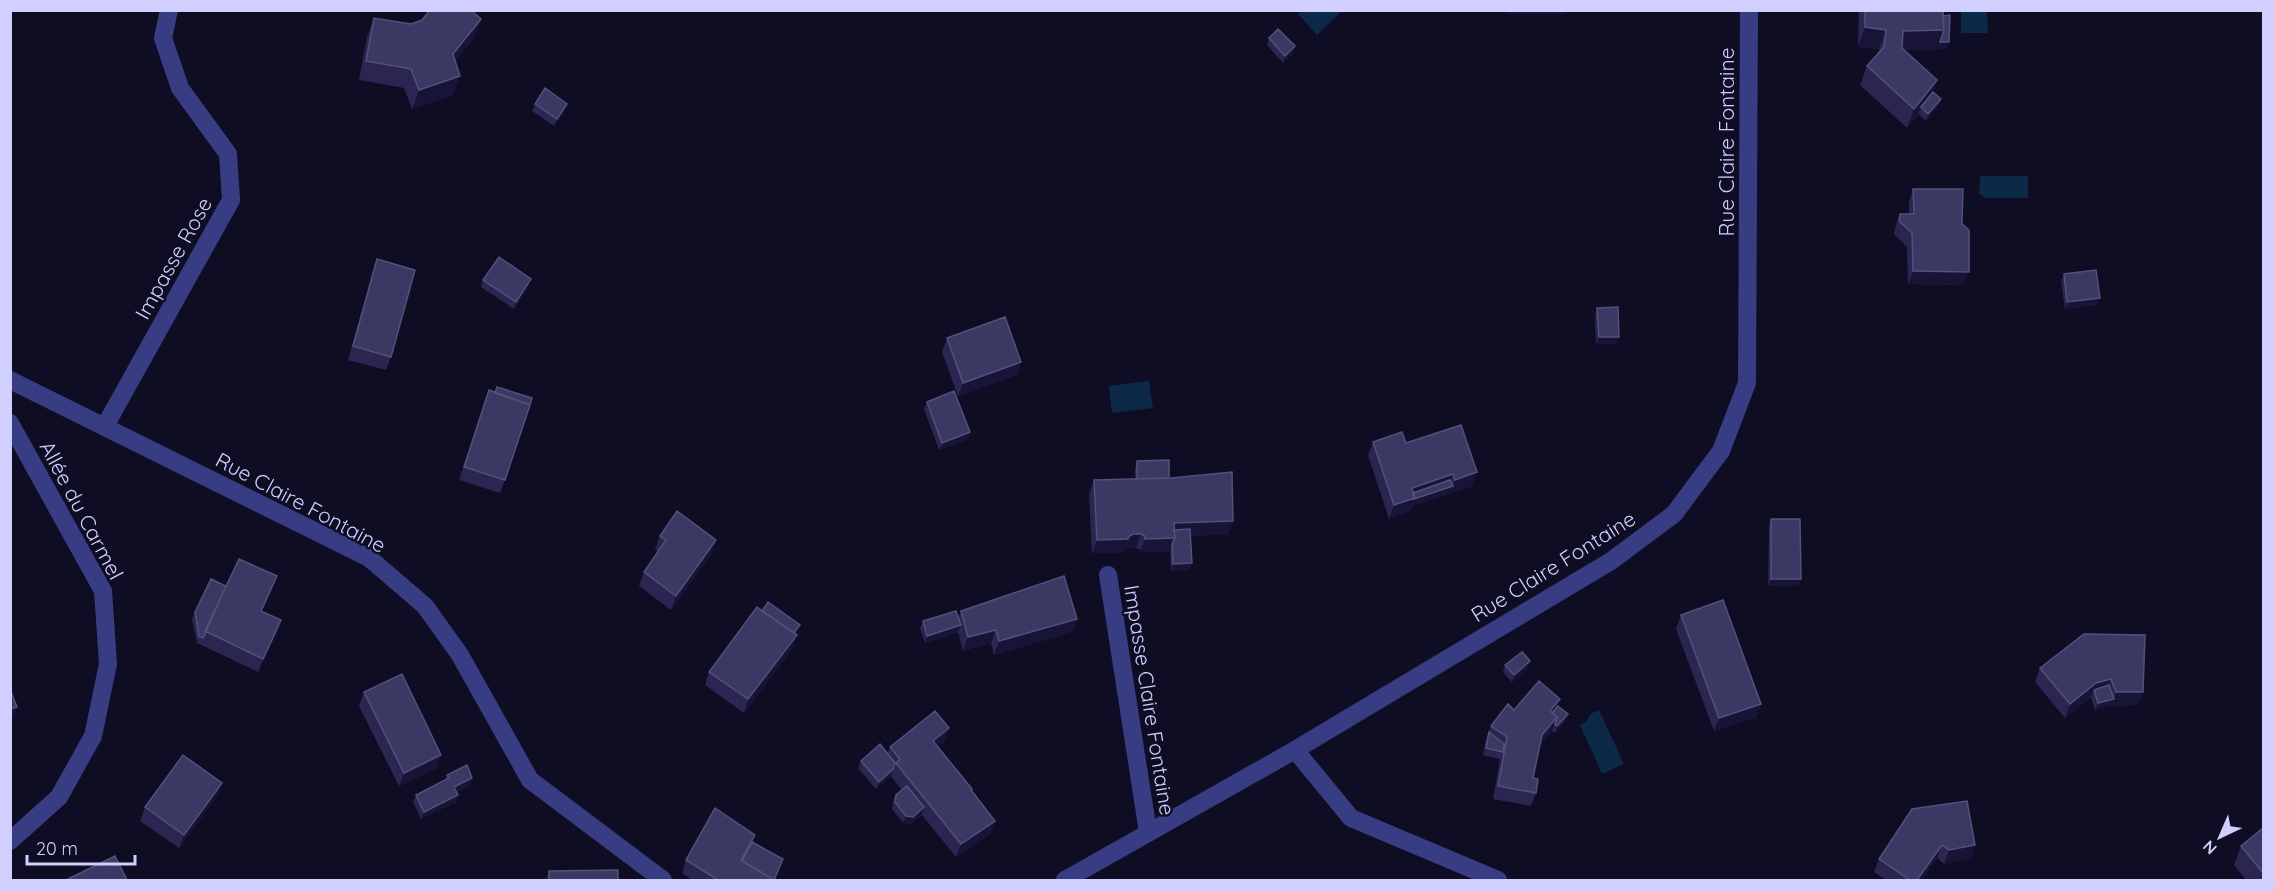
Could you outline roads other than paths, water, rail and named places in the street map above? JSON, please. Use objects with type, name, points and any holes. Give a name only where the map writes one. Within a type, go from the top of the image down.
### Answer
[{"type":"street","name":"Impasse Rose","points":[[105,426],[231,200],[228,154],[180,88],[163,38],[169,10]]},
{"type":"street","name":"Rue Claire Fontaine","points":[[1065,880],[1296,750],[1611,561],[1674,514],[1721,451],[1747,383],[1749,10]]},
{"type":"street","name":"Rue Claire Fontaine","points":[[10,380],[369,558],[425,606],[460,655],[530,780],[663,880]]},
{"type":"street","name":"Allée du Carmel","points":[[10,423],[103,591],[108,664],[93,736],[59,797],[10,841]]},
{"type":"street","name":"Impasse Claire Fontaine","points":[[1108,575],[1149,832]]},
{"type":"street","points":[[1296,750],[1351,818],[1498,880]]},
{"type":"water","points":[[1302,11],[1342,11],[1317,35],[1298,14]]},
{"type":"water","points":[[1961,11],[1987,11],[1988,33],[1961,33]]},
{"type":"water","points":[[1980,176],[2028,176],[2028,198],[1985,198],[1979,193]]},
{"type":"water","points":[[1149,381],[1153,408],[1112,413],[1109,386]]},
{"type":"water","points":[[1599,710],[1624,764],[1602,774],[1580,725],[1587,721],[1590,714]]}]
